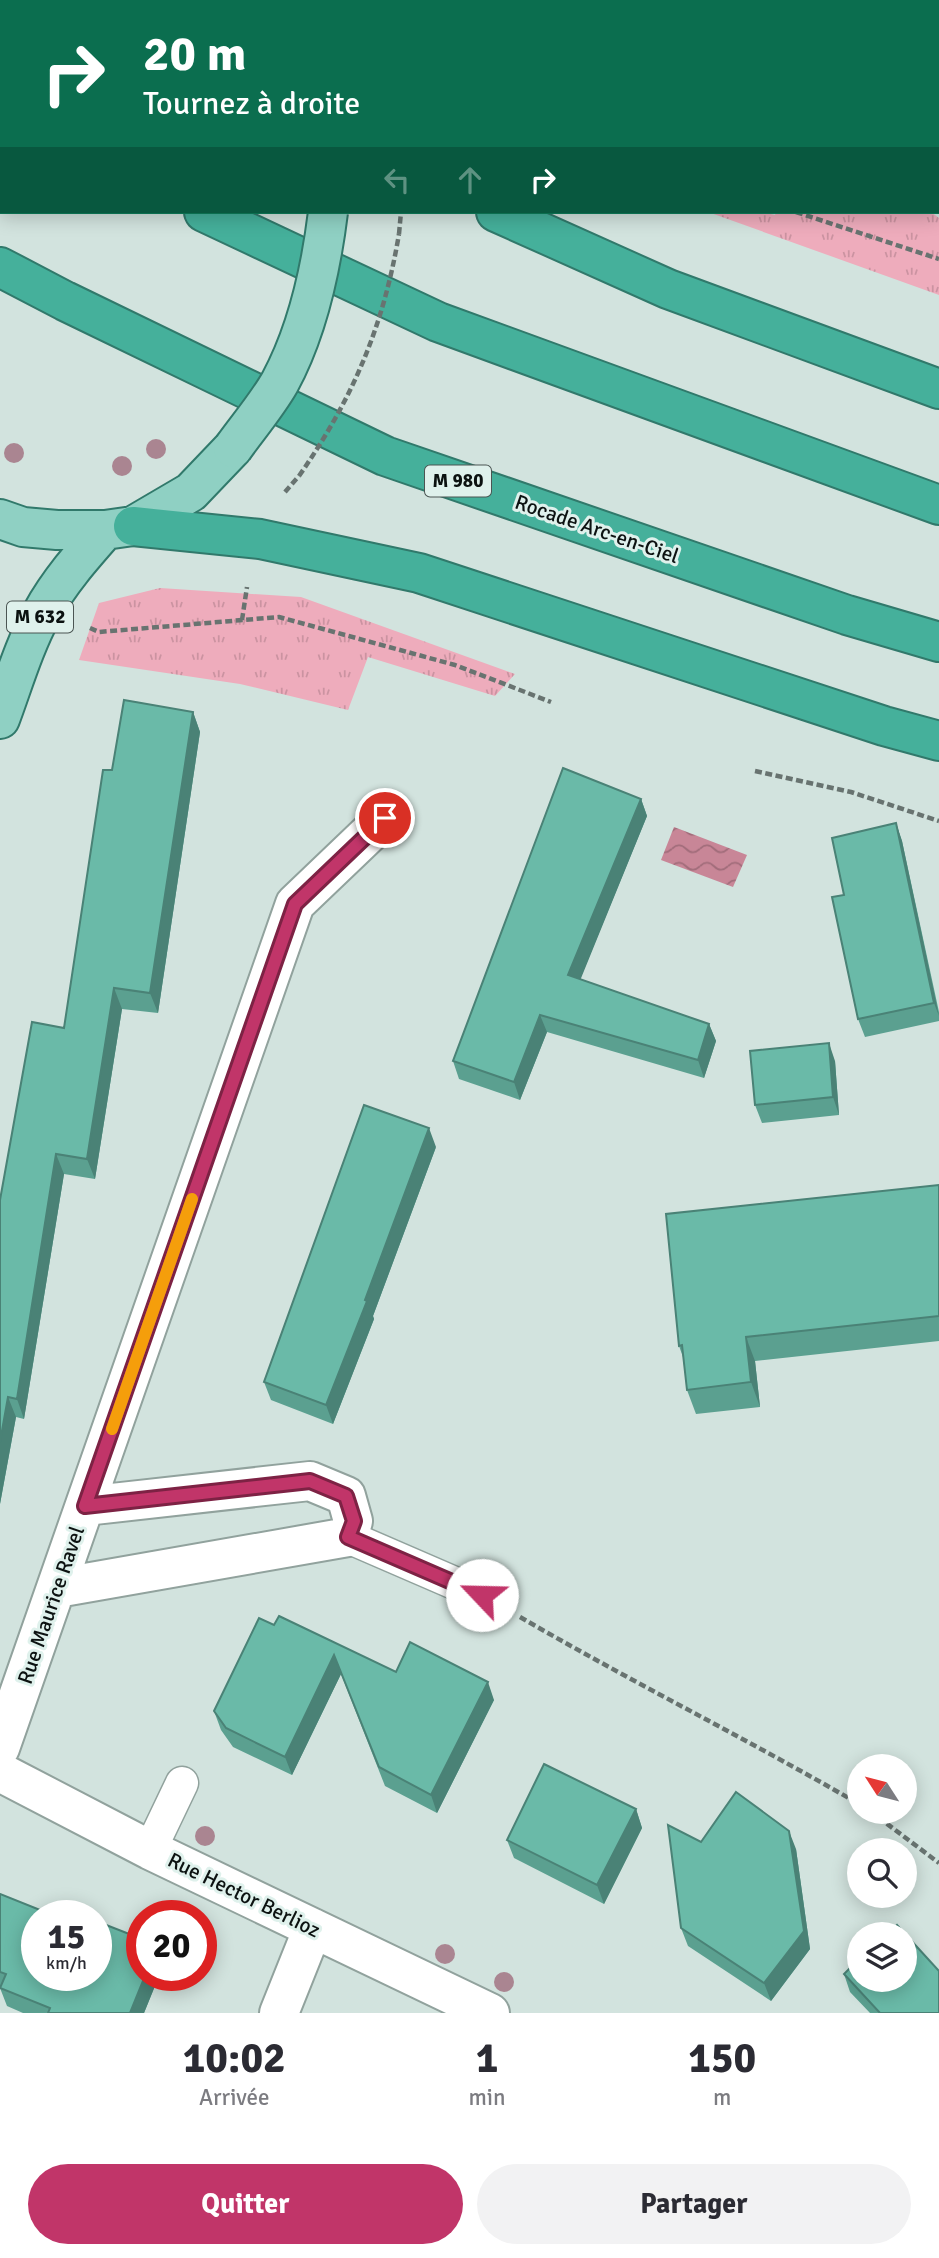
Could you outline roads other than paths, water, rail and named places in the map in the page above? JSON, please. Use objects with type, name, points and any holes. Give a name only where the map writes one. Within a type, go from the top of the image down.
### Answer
[{"type":"highway","points":[[208,214],[438,322],[939,505]]},
{"type":"highway","points":[[500,214],[668,289],[939,388]]},
{"type":"highway","name":"Rocade Arc-en-Ciel","points":[[0,267],[385,456],[848,615],[939,642]]},
{"type":"highway","points":[[119,528],[260,539],[419,573],[884,726],[939,741]]},
{"type":"main road","points":[[0,519],[23,527],[57,530],[119,528],[191,492],[233,448],[280,382],[301,331],[322,263],[328,214]]},
{"type":"main road","name":"M 632","points":[[0,719],[43,610],[72,567],[119,528]]},
{"type":"street","name":"Rue Maurice Ravel","points":[[0,1748],[295,904],[385,818]]},
{"type":"street","points":[[57,1588],[348,1537],[354,1521],[346,1496],[310,1481],[85,1506]]},
{"type":"street","name":"Rue Hector Berlioz","points":[[0,1772],[150,1850],[490,2013]]},
{"type":"street","points":[[279,2013],[313,1928]]},
{"type":"lane","points":[[348,1537],[482,1595]]},
{"type":"lane","points":[[150,1850],[182,1783]]},
{"type":"water","points":[[674,827],[747,855],[733,887],[661,860]]}]
